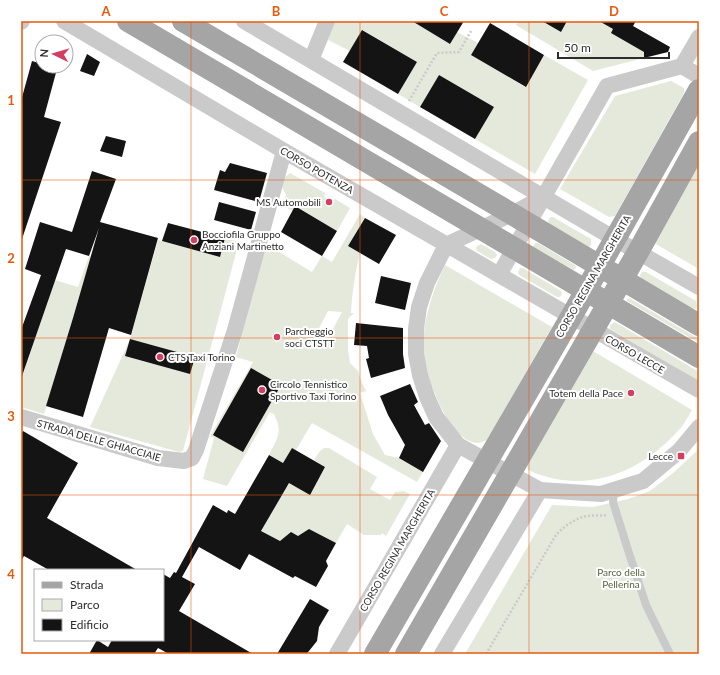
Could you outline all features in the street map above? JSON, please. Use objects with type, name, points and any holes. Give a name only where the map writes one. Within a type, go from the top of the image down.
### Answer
[{"type":"main road","points":[[128,21],[699,357]]},
{"type":"main road","points":[[183,21],[699,325]]},
{"type":"main road","name":"CORSO REGINA MARGHERITA","points":[[375,654],[571,317],[699,90]]},
{"type":"main road","points":[[406,654],[622,280],[699,142]]},
{"type":"street","name":"CORSO POTENZA","points":[[64,21],[284,151],[571,317]]},
{"type":"street","points":[[244,21],[699,287]]},
{"type":"street","points":[[312,60],[327,21]]},
{"type":"street","points":[[699,37],[682,66],[607,86],[543,197],[519,219],[479,228],[446,245],[427,283],[419,308],[416,329],[416,354],[420,375],[427,397],[436,417],[458,445],[540,490],[601,494],[643,481],[679,451],[699,428]]},
{"type":"street","points":[[682,66],[699,76]]},
{"type":"street","name":"STRADA DELLE GHIACCIAIE","points":[[21,417],[158,458],[184,462],[192,458],[196,450],[235,330],[284,151]]},
{"type":"street","points":[[499,275],[514,249],[519,219]]},
{"type":"street","name":"CORSO LECCE","points":[[571,317],[699,390]]},
{"type":"street","name":"CORSO REGINA MARGHERITA","points":[[337,654],[458,445]]},
{"type":"street","points":[[442,654],[540,490]]},
{"type":"lane","points":[[614,490],[613,502],[646,605],[670,654]]},
{"type":"path","points":[[402,114],[437,53],[458,52],[471,31]]},
{"type":"path","points":[[486,654],[556,535],[569,524],[588,516],[596,517],[617,514]]},
{"type":"green space","points":[[335,21],[412,21],[450,44],[457,32],[478,43],[471,55],[525,87],[544,55],[588,80],[535,174],[475,139],[494,107],[439,75],[420,107],[398,94],[417,62],[363,30],[350,51],[328,40]]},
{"type":"green space","points":[[519,21],[542,21],[561,32],[567,21],[599,21],[613,29],[644,52],[644,58],[593,71],[516,25]]},
{"type":"green space","points":[[671,81],[684,88],[684,93],[615,216],[609,217],[560,189],[615,96]]},
{"type":"green space","points":[[699,164],[699,269],[654,243]]},
{"type":"green space","points":[[290,173],[325,193],[324,197],[332,201],[335,199],[350,208],[337,231],[296,206],[293,211],[283,206],[286,195],[282,187],[284,178]]},
{"type":"green space","points":[[360,214],[365,218],[348,246],[360,253],[352,298],[351,313],[354,313],[348,319],[348,349],[350,363],[358,371],[366,391],[360,393],[373,434],[385,455],[399,458],[423,472],[417,482],[312,423],[296,450],[292,448],[283,463],[269,455],[279,429],[275,416],[270,412],[227,486],[203,479],[214,438],[210,436],[253,362],[236,357],[266,244],[312,272],[322,256],[332,262]],"holes":[[[328,311],[342,312],[326,342],[315,336]]]},
{"type":"green space","points":[[550,217],[553,217],[591,239],[591,245],[589,247],[549,224],[548,221]]},
{"type":"green space","points":[[225,238],[239,242],[183,451],[179,452],[90,427],[130,339],[158,240],[220,257]]},
{"type":"green space","points":[[535,243],[538,243],[575,265],[576,268],[574,270],[535,249],[533,247]]},
{"type":"green space","points":[[481,244],[495,252],[497,255],[495,258],[491,259],[477,251],[477,246]]},
{"type":"green space","points":[[89,256],[91,256],[44,414],[21,407],[21,380],[55,280],[78,287]]},
{"type":"green space","points":[[445,265],[552,327],[487,440],[479,443],[467,440],[449,421],[441,408],[435,393],[424,356],[424,332],[427,314]]},
{"type":"green space","points":[[520,268],[523,268],[561,291],[562,294],[560,297],[557,297],[519,275],[518,272]]},
{"type":"green space","points":[[642,272],[646,272],[696,301],[696,309],[691,308],[641,279],[640,275]]},
{"type":"green space","points":[[629,298],[699,339],[699,343],[627,301]]},
{"type":"green space","points":[[615,322],[699,372],[699,381],[610,329],[610,325]]},
{"type":"green space","points":[[593,351],[692,410],[681,428],[661,448],[627,470],[608,477],[569,481],[549,477],[528,470],[527,466]]},
{"type":"green space","points":[[324,448],[329,448],[377,477],[370,489],[390,500],[395,492],[404,491],[410,494],[386,536],[382,533],[381,535],[364,535],[347,524],[336,543],[309,529],[298,536],[291,533],[280,541],[261,531],[289,483],[310,494],[325,467],[314,460]]},
{"type":"green space","name":"Parco della Pellerina","points":[[699,449],[699,654],[465,654],[552,505],[593,507],[628,499],[650,491],[673,473]]},
{"type":"building","points":[[412,21],[464,21],[450,44]]},
{"type":"building","points":[[542,21],[567,21],[561,32]]},
{"type":"building","points":[[599,21],[636,21],[633,26],[670,47],[668,52],[644,58],[644,52],[611,33],[613,29]]},
{"type":"building","points":[[490,23],[544,55],[526,87],[471,55]]},
{"type":"building","points":[[362,30],[417,62],[398,94],[343,62]]},
{"type":"building","points":[[87,54],[100,62],[94,76],[80,71]]},
{"type":"building","points":[[32,61],[34,62],[34,74],[56,74],[44,117],[61,122],[21,242],[21,101]]},
{"type":"building","points":[[439,75],[494,107],[475,139],[420,107]]},
{"type":"building","points":[[106,136],[126,141],[122,157],[100,151]]},
{"type":"building","points":[[230,163],[267,173],[259,202],[214,190],[220,170],[225,172]]},
{"type":"building","points":[[92,171],[116,179],[100,222],[158,238],[131,335],[109,328],[83,417],[46,406],[99,228],[89,256],[66,249],[21,379],[21,330],[41,275],[25,269],[40,222],[72,232]]},
{"type":"building","points":[[219,202],[256,212],[251,230],[214,220]]},
{"type":"building","points":[[295,206],[337,231],[322,256],[281,232]]},
{"type":"building","points":[[365,218],[396,235],[379,264],[348,246]]},
{"type":"building","name":"Bocciofila Gruppo Anziani Martinetto","points":[[168,223],[225,238],[220,257],[162,241]]},
{"type":"building","points":[[381,276],[411,283],[405,310],[375,303]]},
{"type":"building","points":[[356,323],[403,328],[403,354],[405,368],[371,378],[366,359],[369,358],[367,346],[354,345]]},
{"type":"building","name":"CTS Taxi Torino","points":[[130,339],[195,357],[190,374],[125,356]]},
{"type":"building","points":[[251,368],[281,385],[243,452],[213,435]]},
{"type":"building","points":[[410,384],[418,402],[414,405],[425,425],[429,423],[441,441],[423,472],[399,458],[405,445],[388,415],[380,396]]},
{"type":"building","points":[[23,431],[78,463],[47,518],[135,569],[47,569],[24,556],[21,561],[21,434]]},
{"type":"building","points":[[292,448],[325,467],[310,495],[289,483],[261,531],[280,541],[291,532],[298,536],[309,529],[336,543],[326,561],[328,566],[316,587],[295,576],[293,578],[249,554],[240,570],[199,547],[182,577],[195,584],[179,611],[253,654],[169,654],[158,648],[154,654],[89,654],[96,641],[108,647],[111,641],[164,641],[164,575],[170,578],[174,572],[176,573],[213,505],[227,513],[228,510],[235,514],[269,455],[283,463]]},
{"type":"building","points":[[310,599],[329,610],[319,627],[317,641],[306,654],[277,654]]},
{"type":"place","name":"MS Automobili","points":[[329,202]]},
{"type":"place","name":"Bocciofila Gruppo Anziani Martinetto","points":[[194,240]]},
{"type":"place","name":"Parcheggio soci CTSTT","points":[[277,337]]},
{"type":"place","name":"CTS Taxi Torino","points":[[160,357]]},
{"type":"place","name":"Circolo Tennistico Sportivo Taxi Torino","points":[[262,390]]},
{"type":"place","name":"Totem della Pace","points":[[631,393]]},
{"type":"place","name":"Lecce","points":[[681,456]]}]
